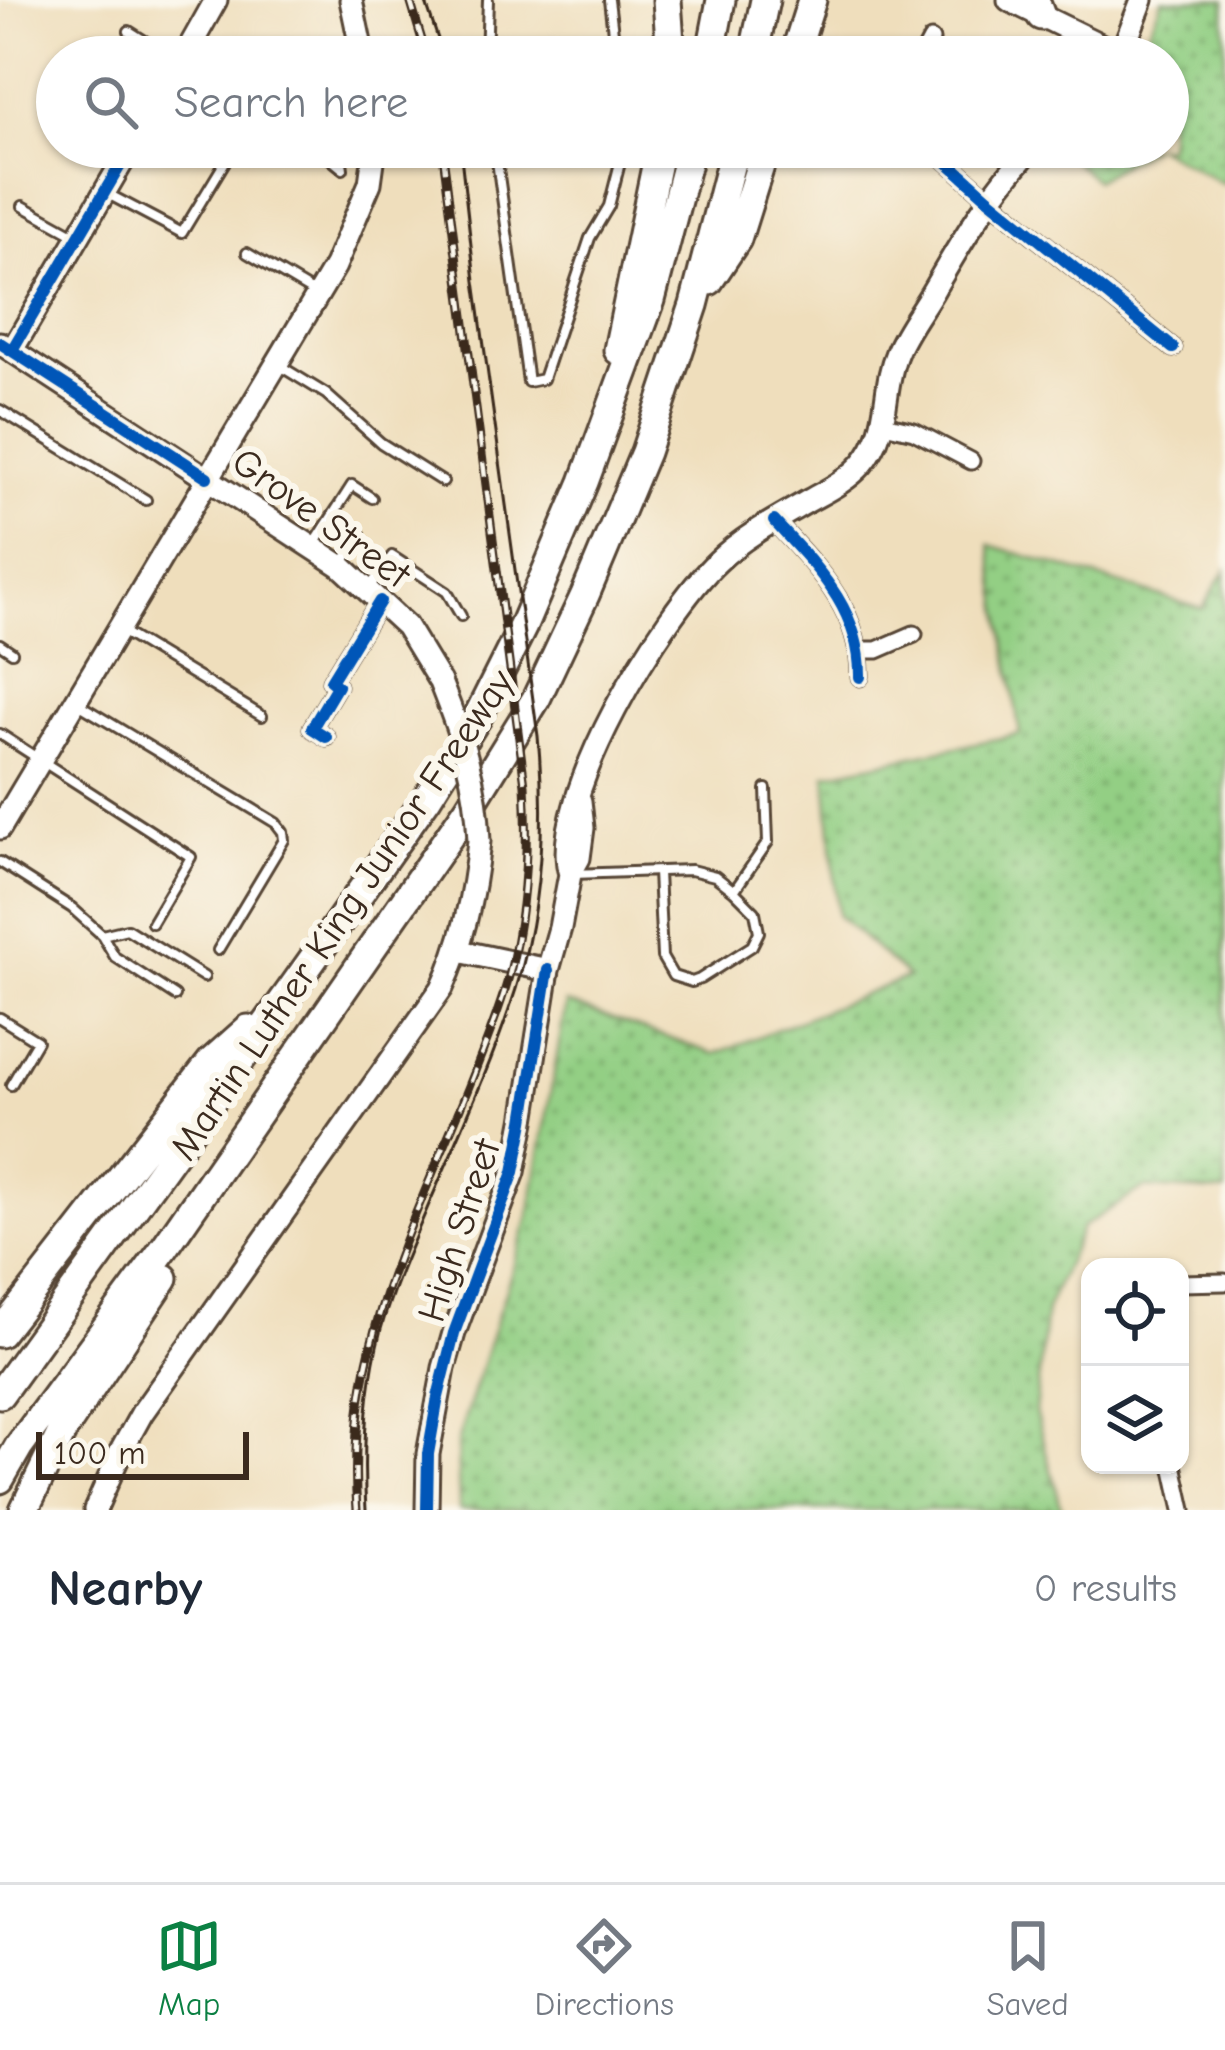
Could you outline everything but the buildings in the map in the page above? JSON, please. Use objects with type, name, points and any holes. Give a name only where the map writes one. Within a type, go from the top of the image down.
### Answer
[{"type":"highway","points":[[667,0],[670,36]]},
{"type":"highway","points":[[714,36],[721,0]]},
{"type":"highway","points":[[757,36],[765,0]]},
{"type":"highway","points":[[801,36],[812,0]]},
{"type":"highway","points":[[596,448],[656,168]]},
{"type":"highway","name":"Martin Luther King Junior Freeway","points":[[0,1394],[291,990],[477,718],[523,626],[596,448],[652,300],[686,168]]},
{"type":"highway","name":"Martin Luther King Junior Freeway","points":[[0,1479],[468,809],[536,700],[644,452],[694,305],[729,168]]},
{"type":"highway","points":[[694,305],[736,239],[759,168]]},
{"type":"highway","points":[[0,1333],[211,1062],[291,990]]},
{"type":"highway","points":[[23,1510],[62,1432],[174,1263],[204,1191]]},
{"type":"main road","points":[[196,36],[216,0]]},
{"type":"main road","points":[[338,0],[352,36]]},
{"type":"main road","points":[[351,0],[356,36]]},
{"type":"main road","points":[[1009,0],[1038,8],[1086,36]]},
{"type":"main road","points":[[1128,36],[1142,0]]},
{"type":"main road","points":[[6,346],[119,168]]},
{"type":"main road","points":[[0,828],[335,266],[372,168]]},
{"type":"main road","name":"High Street","points":[[427,1510],[428,1454],[438,1396],[454,1333],[514,1172],[548,970],[570,874],[565,859],[568,825],[599,738],[657,639],[720,559],[842,482],[862,464],[884,424],[896,353],[988,198],[1014,168]]},
{"type":"main road","name":"Grove Street","points":[[6,346],[341,566],[406,626],[440,682],[462,735],[478,802],[475,881],[459,951],[442,988],[142,1413],[95,1510]]},
{"type":"main road","points":[[459,951],[548,970]]},
{"type":"street","points":[[954,168],[1173,349]]},
{"type":"street","points":[[884,424],[914,431],[971,461]]},
{"type":"street","points":[[774,521],[838,597],[860,650],[860,677]]},
{"type":"street","points":[[326,736],[312,728],[337,686],[331,681],[374,596]]},
{"type":"street","points":[[860,650],[877,650],[914,634]]},
{"type":"street","points":[[1189,1282],[1225,1282]]},
{"type":"street","points":[[1175,1474],[1184,1510]]},
{"type":"lane","points":[[487,36],[488,0]]},
{"type":"lane","points":[[609,0],[613,36]]},
{"type":"lane","points":[[129,32],[136,36]]},
{"type":"lane","points":[[105,192],[182,233],[221,168]]},
{"type":"lane","points":[[498,168],[528,382],[543,379],[590,238],[609,206],[619,168]]},
{"type":"lane","points":[[23,206],[78,237]]},
{"type":"lane","points":[[247,253],[317,295]]},
{"type":"lane","points":[[276,364],[326,394],[381,443],[443,482]]},
{"type":"lane","points":[[0,410],[146,500]]},
{"type":"lane","points":[[313,548],[352,485],[372,498]]},
{"type":"lane","points":[[341,566],[360,534]]},
{"type":"lane","points":[[374,596],[392,556],[447,592],[461,616]]},
{"type":"lane","points":[[117,628],[262,716]]},
{"type":"lane","points":[[0,644],[13,652]]},
{"type":"lane","points":[[74,701],[276,823],[283,832],[284,840],[218,950]]},
{"type":"lane","points":[[0,734],[191,857],[152,923]]},
{"type":"lane","points":[[734,891],[768,842],[766,788]]},
{"type":"lane","points":[[0,862],[72,908],[102,935],[115,957],[175,996]]},
{"type":"lane","points":[[570,874],[691,870],[715,876],[755,912],[759,932],[752,946],[700,980],[673,976],[662,957],[658,872]]},
{"type":"lane","points":[[102,935],[128,929],[205,976]]},
{"type":"lane","points":[[0,1018],[38,1041],[11,1085]]},
{"type":"green space","points":[[1162,0],[1225,0],[1225,185],[1189,165],[1189,36],[1147,36]]},
{"type":"green space","points":[[1082,168],[1115,168],[1095,180]]},
{"type":"green space","points":[[990,545],[1202,609],[1225,571],[1225,1192],[1144,1188],[1082,1227],[1046,1310],[1035,1412],[1062,1510],[459,1510],[457,1443],[529,1217],[566,1003],[715,1054],[908,977],[838,916],[826,774],[1020,734]]},
{"type":"tram line","points":[[425,0],[437,36]]},
{"type":"tram line","points":[[366,1510],[366,1419],[381,1329],[507,1017],[532,927],[540,864],[538,736],[462,168]]},
{"type":"railway","points":[[410,0],[421,36]]},
{"type":"railway","points":[[357,1510],[356,1449],[373,1337],[408,1232],[502,1000],[519,928],[524,881],[525,785],[445,168]]},
{"type":"cycle path","points":[[12,350],[119,168]]},
{"type":"cycle path","points":[[954,168],[1173,348]]},
{"type":"cycle path","points":[[0,343],[207,477]]},
{"type":"cycle path","points":[[774,521],[820,573],[845,611],[860,677]]},
{"type":"cycle path","points":[[326,737],[312,728],[337,686],[331,681],[380,601]]},
{"type":"cycle path","points":[[427,1510],[428,1454],[438,1397],[454,1333],[514,1172],[548,970]]}]
